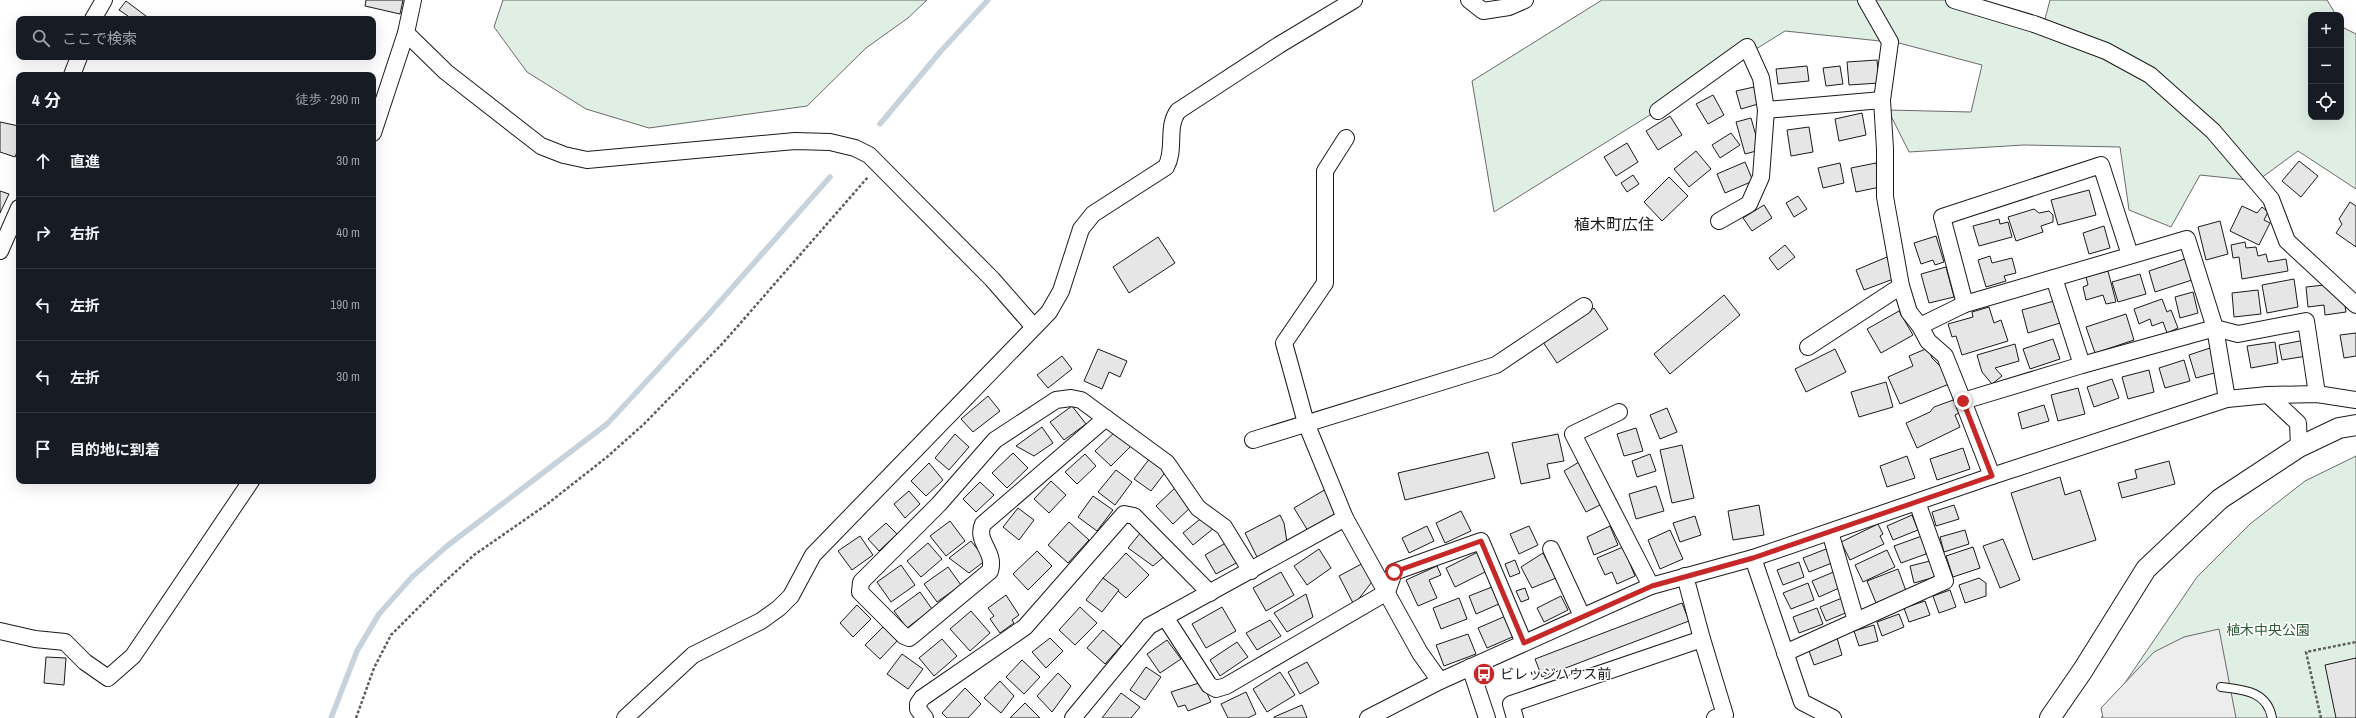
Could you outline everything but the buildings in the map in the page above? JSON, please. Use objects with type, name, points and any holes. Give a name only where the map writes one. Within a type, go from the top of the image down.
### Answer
[{"type":"street","points":[[95,16],[104,0]]},
{"type":"street","points":[[376,124],[406,33],[413,0]]},
{"type":"street","points":[[625,718],[692,655],[760,621],[779,608],[791,596],[813,555],[1049,312],[1061,291],[1081,229],[1092,214],[1166,167],[1172,157],[1172,119],[1178,111],[1280,45],[1354,0]]},
{"type":"street","points":[[1469,0],[1483,11],[1509,7],[1525,0]]},
{"type":"street","points":[[1866,0],[1890,42],[1882,100],[1885,149],[1885,197],[1901,286],[1909,312],[1920,326],[1928,341],[1945,356],[1992,476]]},
{"type":"street","points":[[1954,0],[2034,24],[2106,51],[2150,75],[2213,131],[2271,199],[2287,241],[2356,305]]},
{"type":"street","points":[[406,33],[446,72],[541,146],[564,156],[587,160],[795,141],[830,142],[855,148],[869,155],[879,164],[992,278],[1034,327]]},
{"type":"street","points":[[1658,111],[1747,47],[1761,78],[1766,110],[1761,177],[1749,204],[1719,221]]},
{"type":"street","points":[[73,72],[77,60]]},
{"type":"street","points":[[1766,110],[1882,100]]},
{"type":"street","points":[[1346,138],[1325,171],[1326,283],[1284,343],[1306,423],[1345,518],[1420,653],[1440,681]]},
{"type":"street","points":[[1966,304],[1942,216],[2101,165],[2130,255]]},
{"type":"street","points":[[0,251],[16,215]]},
{"type":"street","points":[[1920,326],[1966,304],[2187,239],[2215,328],[2226,399]]},
{"type":"street","points":[[2054,278],[2082,365]]},
{"type":"street","points":[[1808,346],[1901,286]]},
{"type":"street","points":[[1253,440],[1496,365],[1584,306]]},
{"type":"street","points":[[1963,401],[2082,365],[2215,328],[2238,334],[2306,322],[2317,394]]},
{"type":"street","points":[[1368,718],[1470,667],[1652,586],[1753,558],[1992,476],[2226,399],[2268,395],[2317,394],[2356,400]]},
{"type":"street","points":[[2268,395],[2298,423],[2299,447]]},
{"type":"street","points":[[1106,418],[983,524],[981,535],[992,557],[990,571],[909,638],[904,636],[860,592],[861,582],[939,504],[995,440],[1056,400],[1071,398],[1081,400],[1106,418],[1167,463],[1198,508],[1224,527],[1251,571]]},
{"type":"street","points":[[1619,412],[1573,434],[1652,586]]},
{"type":"street","points":[[2050,718],[2083,670],[2146,569],[2220,499],[2299,447],[2339,428],[2356,425]]},
{"type":"street","points":[[0,631],[35,639],[66,642],[85,662],[108,678],[133,656],[249,484]]},
{"type":"street","points":[[1785,653],[1946,581],[1918,502]]},
{"type":"street","points":[[925,718],[918,709],[918,704],[922,698],[1025,628],[1124,514],[1134,516],[1210,593]]},
{"type":"street","points":[[1073,718],[1149,626],[1345,518]]},
{"type":"street","points":[[1830,532],[1856,621]]},
{"type":"street","points":[[1165,617],[1209,685],[1216,689],[1226,686],[1387,592],[1394,572],[1481,541],[1524,643]]},
{"type":"street","points":[[1551,549],[1582,616]]},
{"type":"street","points":[[1753,558],[1802,702],[1833,718]]},
{"type":"street","points":[[1685,576],[1724,715],[1715,718]]},
{"type":"street","points":[[1515,718],[1511,704],[1702,639]]},
{"type":"street","points":[[1470,667],[1487,718]]},
{"type":"lane","points":[[2221,687],[2252,691],[2270,707],[2272,718]]},
{"type":"path","points":[[356,718],[374,668],[391,635],[440,586],[474,555],[546,505],[607,457],[644,424],[723,343],[879,164]]},
{"type":"path","points":[[2317,718],[2321,718],[2306,652],[2356,642]]},
{"type":"green space","points":[[503,0],[927,0],[908,18],[866,48],[807,106],[649,128],[586,109],[527,72],[494,27]]},
{"type":"green space","points":[[1602,0],[1951,0],[2045,19],[2050,0],[2327,0],[2334,12],[2308,12],[2308,120],[2344,120],[2344,28],[2356,34],[2356,189],[2298,151],[2257,181],[2200,175],[2171,227],[2129,210],[2120,147],[2024,145],[1909,152],[1888,110],[1971,112],[1982,65],[1899,43],[1785,31],[1494,212],[1472,81]]},
{"type":"green space","name":"植木中央公園","points":[[2356,456],[2356,718],[2101,718],[2197,577],[2250,524],[2305,481]]},
{"type":"shaded area","points":[[2219,629],[2236,718],[2103,718],[2101,708],[2154,652],[2184,637]]},
{"type":"waterway","points":[[880,124],[941,51],[988,0]]},
{"type":"waterway","points":[[331,718],[357,651],[379,614],[412,577],[447,546],[607,424],[708,315],[830,177]]},
{"type":"place","name":"ビレッジハウス前","points":[[1484,674]]},
{"type":"district","name":"植木町広住","points":[[1614,224]]},
{"type":"route","points":[[1394,572],[1481,541],[1524,643],[1652,586],[1753,558],[1992,476],[1963,401]]}]
